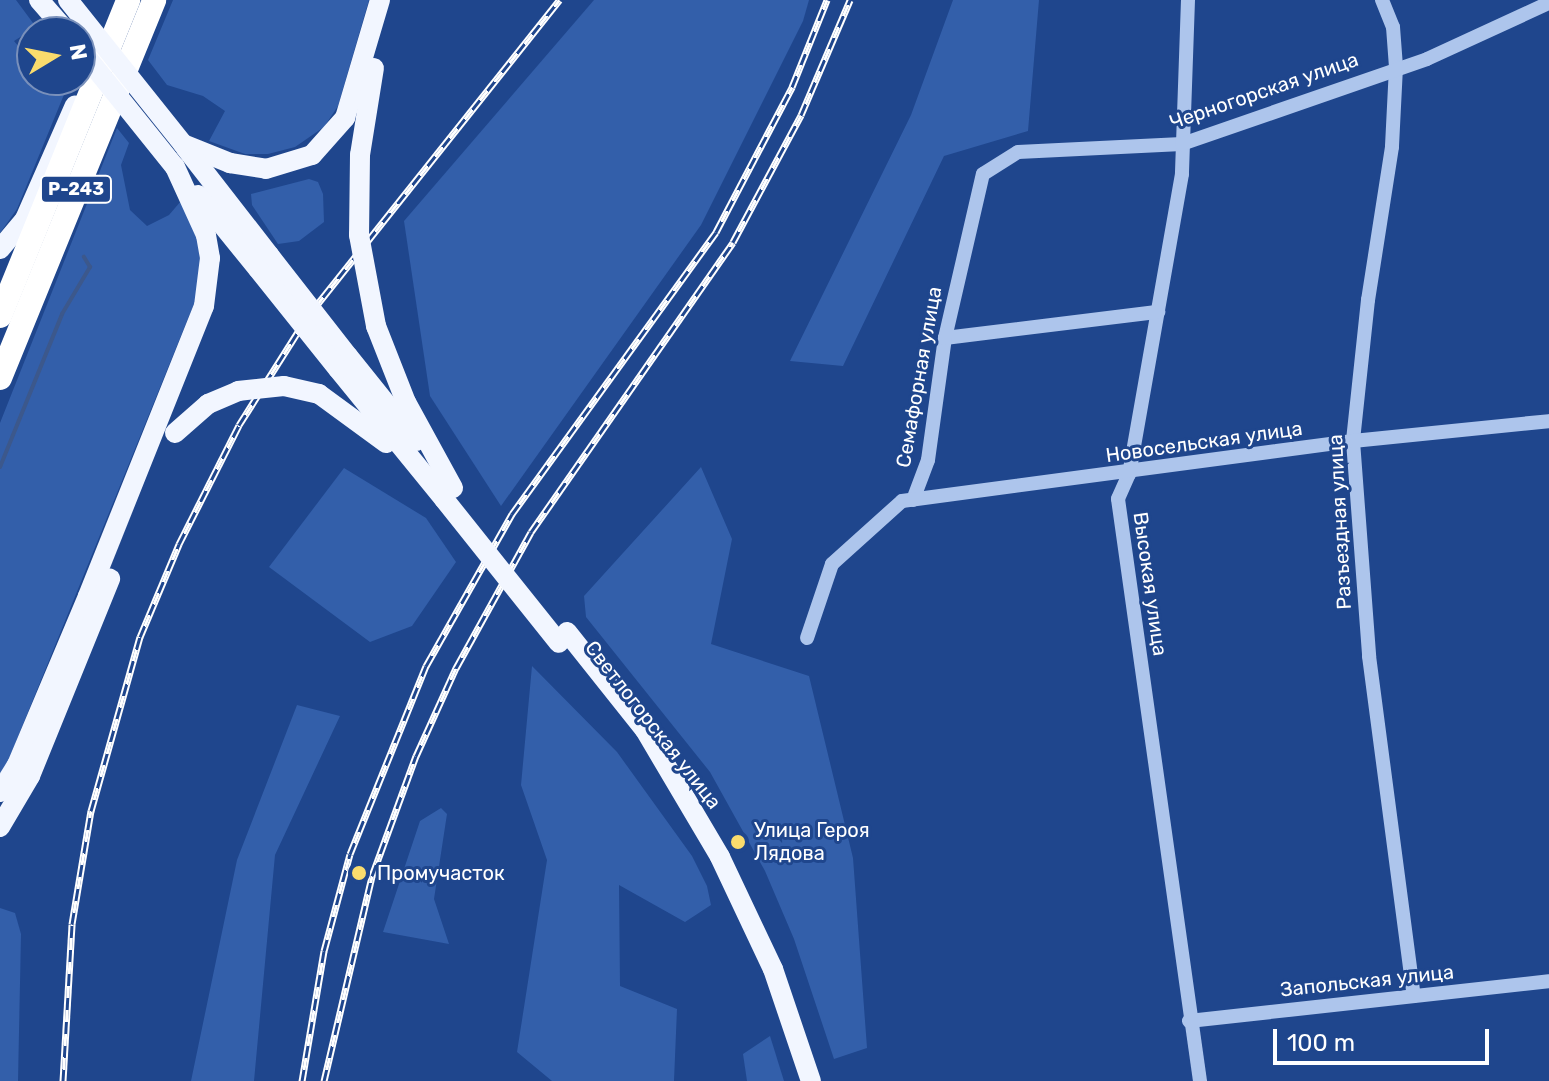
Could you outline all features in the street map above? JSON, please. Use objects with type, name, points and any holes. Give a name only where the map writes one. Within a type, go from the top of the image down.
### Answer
[{"type":"highway","name":"Р-243","points":[[0,316],[128,0]]},
{"type":"highway","name":"Р-243","points":[[0,378],[154,0]]},
{"type":"main road","points":[[68,0],[183,144],[264,262],[449,493]]},
{"type":"main road","points":[[183,144],[230,163],[266,169],[312,155],[335,135],[349,110],[380,0]]},
{"type":"main road","points":[[391,0],[360,155],[359,235],[376,326],[406,402],[449,493]]},
{"type":"main road","points":[[0,249],[25,219],[63,127],[115,31]]},
{"type":"main road","points":[[96,69],[175,167],[264,262]]},
{"type":"main road","points":[[0,792],[17,765],[88,596],[204,306],[210,258],[206,235],[175,167]]},
{"type":"main road","points":[[0,827],[30,776],[150,476],[175,433],[195,413],[238,391],[284,386],[319,394],[363,423],[449,493]]},
{"type":"main road","name":"Светлогорская улица","points":[[449,493],[563,637],[645,730],[709,837],[760,938],[811,1081]]},
{"type":"street","name":"Высокая улица","points":[[1188,0],[1182,174],[1129,474],[1118,499],[1189,1021],[1200,1081]]},
{"type":"street","name":"Разъездная улица","points":[[1382,0],[1393,27],[1396,67],[1392,147],[1368,300],[1353,441],[1369,656],[1414,996]]},
{"type":"street","name":"Черногорская улица","points":[[983,174],[1018,152],[1182,144],[1396,67],[1427,59],[1549,3]]},
{"type":"street","name":"Семафорная улица","points":[[913,500],[928,460],[945,338],[983,174]]},
{"type":"street","points":[[945,338],[1158,312]]},
{"type":"street","name":"Новосельская улица","points":[[913,500],[1129,474],[1353,441],[1549,421]]},
{"type":"street","points":[[807,638],[832,564],[884,512],[913,500]]},
{"type":"street","name":"Запольская улица","points":[[1189,1021],[1549,981]]},
{"type":"shaded area","points":[[0,0],[16,0],[28,16],[16,16],[16,96],[63,96],[17,209],[0,233]]},
{"type":"shaded area","points":[[173,0],[369,0],[338,106],[324,127],[295,147],[268,154],[245,154],[209,141],[225,111],[203,96],[167,85],[148,60]]},
{"type":"shaded area","points":[[594,0],[809,0],[803,21],[701,225],[501,506],[430,396],[404,221]]},
{"type":"shaded area","points":[[953,0],[1039,0],[1028,131],[944,156],[843,366],[790,361],[911,115]]},
{"type":"shaded area","points":[[117,128],[129,143],[121,165],[130,210],[147,226],[169,215],[181,201],[198,241],[202,284],[0,781],[0,423]]},
{"type":"shaded area","points":[[309,179],[318,182],[323,194],[324,222],[299,241],[278,244],[252,205],[251,194]]},
{"type":"shaded area","points":[[701,467],[732,539],[711,644],[809,676],[853,858],[867,1048],[834,1059],[794,939],[765,871],[710,772],[586,617],[584,596]]},
{"type":"shaded area","points":[[344,468],[426,518],[456,562],[412,626],[370,642],[269,567]]},
{"type":"shaded area","points":[[532,666],[617,752],[692,856],[707,886],[711,905],[685,922],[619,885],[620,986],[677,1009],[674,1081],[552,1081],[517,1052],[547,860],[521,785]]},
{"type":"shaded area","points":[[297,705],[340,716],[275,855],[254,1081],[191,1081],[237,860]]},
{"type":"shaded area","points":[[441,808],[447,814],[434,899],[449,944],[383,932],[420,821]]},
{"type":"shaded area","points":[[0,908],[15,913],[21,934],[18,1081],[0,1081]]},
{"type":"shaded area","points":[[770,1036],[784,1081],[747,1081],[743,1054]]},
{"type":"waterway","points":[[0,467],[62,314],[90,267],[84,257]]},
{"type":"railway","points":[[63,1081],[72,924],[91,811],[140,637],[179,544],[239,425],[308,316],[559,0]]},
{"type":"railway","points":[[302,1081],[324,951],[350,854],[426,666],[512,514],[716,232],[792,87],[827,0]]},
{"type":"railway","points":[[324,1081],[372,876],[416,756],[456,668],[531,532],[733,242],[801,115],[850,0]]},
{"type":"place","name":"Улица Героя Лядова","points":[[738,842]]},
{"type":"place","name":"Промучасток","points":[[359,873]]}]
